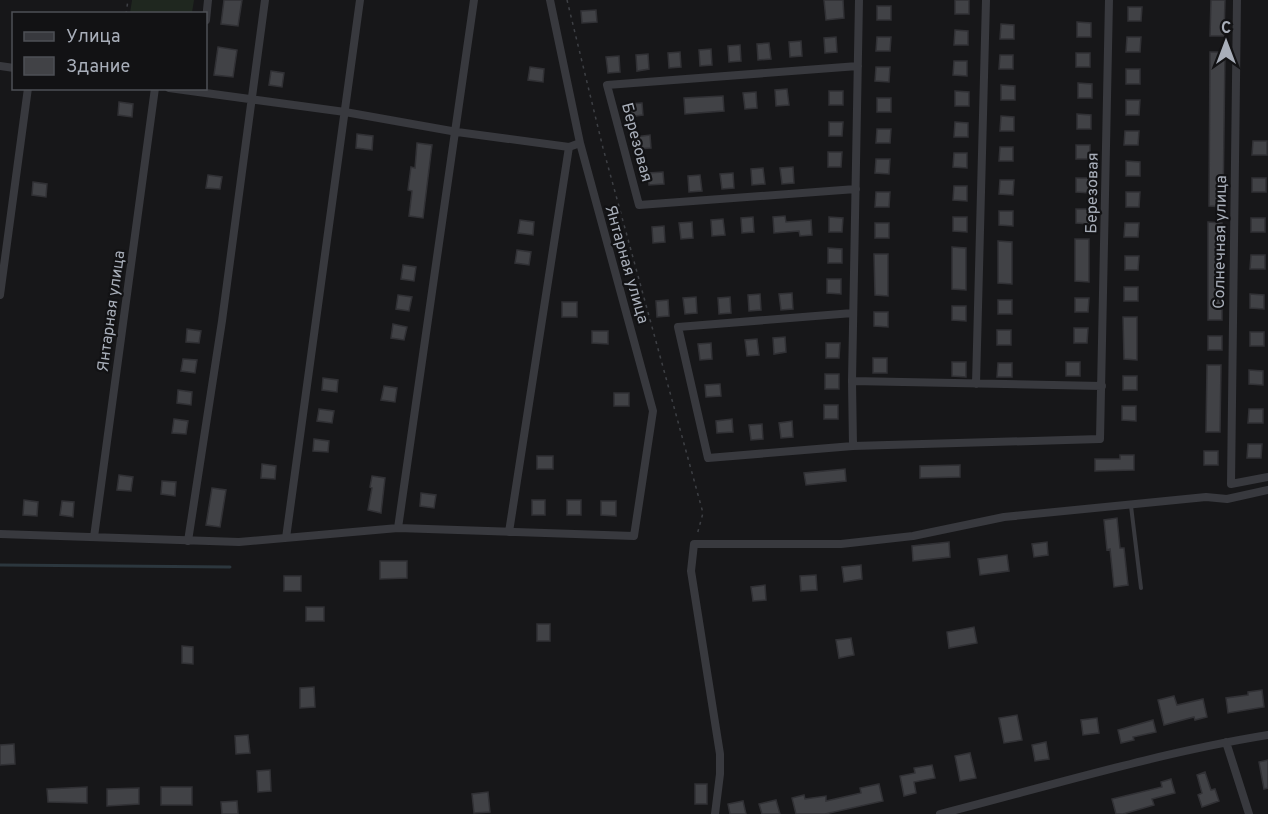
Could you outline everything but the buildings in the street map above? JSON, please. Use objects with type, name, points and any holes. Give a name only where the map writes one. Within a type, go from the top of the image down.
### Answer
[{"type":"street","points":[[188,541],[222,321],[264,0]]},
{"type":"street","points":[[286,538],[360,0]]},
{"type":"street","points":[[398,528],[457,132],[474,0]]},
{"type":"street","name":"Янтарная улица","points":[[509,532],[634,536],[653,411],[580,143],[550,0]]},
{"type":"street","points":[[853,446],[852,381],[859,0]]},
{"type":"street","points":[[976,384],[986,0]]},
{"type":"street","name":"Березовая","points":[[853,313],[678,327],[708,458],[853,446],[1100,439],[1109,0]]},
{"type":"street","name":"Солнечная улица","points":[[1237,0],[1231,484],[1268,477]]},
{"type":"street","name":"Березовая","points":[[856,189],[639,205],[607,85],[858,66]]},
{"type":"street","points":[[0,295],[28,90]]},
{"type":"street","name":"Янтарная улица","points":[[94,537],[155,90]]},
{"type":"street","points":[[195,90],[345,112],[457,132],[569,147],[580,143]]},
{"type":"street","points":[[0,534],[239,542],[398,528],[509,532],[569,147]]},
{"type":"street","points":[[852,381],[1102,386]]},
{"type":"street","points":[[715,814],[720,754],[691,571],[694,544],[841,544],[912,536],[1004,517],[1206,498],[1227,499],[1268,490]]},
{"type":"street","points":[[940,814],[1226,742],[1268,735]]},
{"type":"street","points":[[1226,742],[1249,814]]},
{"type":"lane","points":[[1130,505],[1141,588]]},
{"type":"path","points":[[567,0],[603,148],[703,513],[694,544]]},
{"type":"shaded area","points":[[132,0],[194,0],[192,12],[130,12]]},
{"type":"waterway","points":[[0,565],[230,567]]}]
